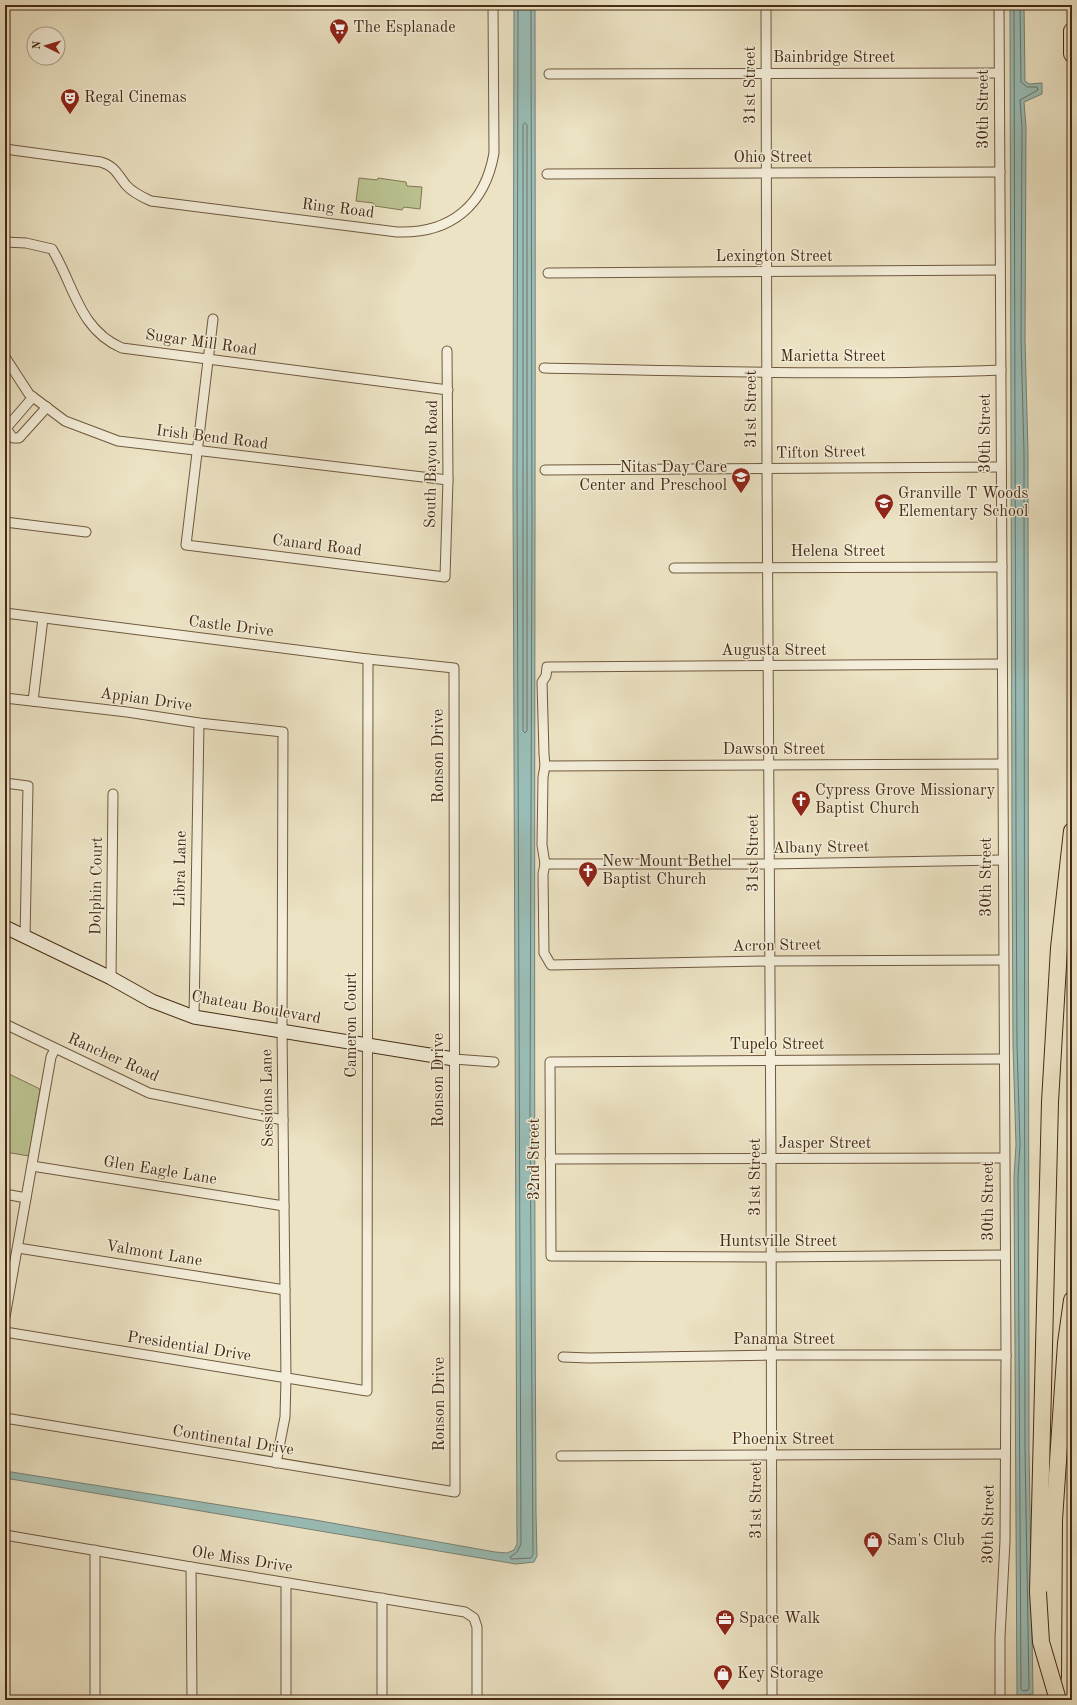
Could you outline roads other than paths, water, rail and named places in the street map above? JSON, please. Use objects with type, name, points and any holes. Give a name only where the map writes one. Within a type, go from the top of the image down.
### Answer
[{"type":"highway","points":[[1072,31],[1072,54]]},
{"type":"highway","points":[[1058,1700],[1041,1642],[1039,1622],[1044,1299],[1050,1102],[1056,981],[1072,831]]},
{"type":"highway","points":[[1050,1700],[1053,1681],[1054,1520],[1066,1343],[1072,1300]]},
{"type":"street","name":"Ring Road","points":[[5,150],[105,163],[119,173],[126,185],[137,194],[150,201],[397,232],[432,229],[462,214],[472,205],[483,189],[491,169],[494,153],[493,5]]},
{"type":"street","name":"31st Street","points":[[766,5],[769,961],[772,1159],[772,1700]]},
{"type":"street","name":"30th Street","points":[[999,5],[1002,860],[1006,1355],[1005,1541],[1000,1637],[1000,1700]]},
{"type":"street","name":"Bainbridge Street","points":[[549,74],[999,73]]},
{"type":"street","name":"Ohio Street","points":[[547,174],[1000,172]]},
{"type":"street","name":"Sugar Mill Road","points":[[5,242],[26,243],[52,249],[81,310],[96,330],[109,342],[122,348],[448,390]]},
{"type":"street","name":"Lexington Street","points":[[548,274],[1000,270]]},
{"type":"street","points":[[197,451],[213,319]]},
{"type":"street","name":"South Bayou Road","points":[[445,577],[448,480],[447,351]]},
{"type":"street","name":"Irish Bend Road","points":[[5,357],[29,394],[65,421],[118,441],[448,480]]},
{"type":"street","name":"Marietta Street","points":[[544,368],[766,372],[955,372],[1001,370]]},
{"type":"street","points":[[33,397],[8,426],[7,430],[13,438],[19,438],[47,407]]},
{"type":"street","name":"Canard Road","points":[[197,451],[186,545],[445,577]]},
{"type":"street","name":"Tifton Street","points":[[545,470],[1001,466]]},
{"type":"street","points":[[5,522],[86,532]]},
{"type":"street","name":"Helena Street","points":[[674,568],[1002,567]]},
{"type":"street","name":"Castle Drive","points":[[5,613],[368,659],[454,668]]},
{"type":"street","points":[[33,701],[43,618]]},
{"type":"street","name":"Cameron Court","points":[[367,1391],[368,659]]},
{"type":"street","name":"Augusta Street","points":[[545,766],[542,682],[546,676],[547,668],[1002,664]]},
{"type":"street","name":"Ronson Drive","points":[[454,668],[455,1492]]},
{"type":"street","name":"Appian Drive","points":[[5,698],[127,712],[199,723],[283,732]]},
{"type":"street","name":"Libra Lane","points":[[194,1017],[199,723]]},
{"type":"street","name":"Sessions Lane","points":[[276,1463],[285,1417],[286,1378],[282,1031],[283,732]]},
{"type":"street","name":"Dawson Street","points":[[545,766],[1002,764]]},
{"type":"street","points":[[545,766],[542,777],[542,845],[545,864]]},
{"type":"street","points":[[5,783],[28,786],[25,938]]},
{"type":"street","name":"Dolphin Court","points":[[110,978],[113,794]]},
{"type":"street","name":"Albany Street","points":[[545,864],[769,864],[1002,860]]},
{"type":"street","name":"Acron Street","points":[[545,864],[542,874],[544,953],[551,965],[769,961],[1003,960]]},
{"type":"street","name":"Chateau Boulevard","points":[[5,927],[110,978],[152,1001],[194,1017],[454,1059],[494,1062]]},
{"type":"street","name":"Rancher Road","points":[[5,1024],[149,1094],[283,1120]]},
{"type":"street","points":[[5,1317],[51,1057],[55,1049]]},
{"type":"street","name":"Tupelo Street","points":[[550,1062],[1004,1059]]},
{"type":"street","name":"32nd Street","points":[[550,1062],[551,1256]]},
{"type":"street","name":"Jasper Street","points":[[550,1159],[1004,1158]]},
{"type":"street","name":"Glen Eagle Lane","points":[[32,1166],[284,1206]]},
{"type":"street","points":[[5,1194],[26,1198]]},
{"type":"street","name":"Valmont Lane","points":[[18,1248],[285,1290]]},
{"type":"street","name":"Huntsville Street","points":[[551,1256],[772,1258],[1005,1255]]},
{"type":"street","name":"Presidential Drive","points":[[5,1332],[367,1391]]},
{"type":"street","name":"Panama Street","points":[[563,1357],[1006,1355]]},
{"type":"street","name":"Continental Drive","points":[[5,1418],[455,1492]]},
{"type":"street","name":"Phoenix Street","points":[[561,1456],[1005,1454]]},
{"type":"street","name":"Ole Miss Drive","points":[[5,1535],[465,1612],[474,1617],[477,1627],[477,1700]]},
{"type":"street","points":[[95,1550],[95,1700]]},
{"type":"street","points":[[191,1567],[192,1700]]},
{"type":"street","points":[[286,1583],[286,1700]]},
{"type":"street","points":[[382,1598],[382,1700]]},
{"type":"water","points":[[514,5],[535,5],[535,1136],[537,1556],[534,1562],[516,1564],[5,1478],[5,1471],[315,1520],[495,1552],[507,1553],[514,1550],[517,1544],[513,480]]},
{"type":"water","points":[[1010,5],[1024,5],[1025,81],[1029,84],[1042,83],[1042,94],[1024,102],[1026,127],[1025,340],[1028,452],[1029,1449],[1033,1694],[1017,1696],[1014,1177],[1016,1145],[1013,1045],[1012,836]]},
{"type":"place","name":"The Esplanade","points":[[339,45]]},
{"type":"place","name":"Regal Cinemas","points":[[70,115]]},
{"type":"place","name":"Nitas Day Care Center and Preschool","points":[[741,494]]},
{"type":"place","name":"Granville T Woods Elementary School","points":[[884,520]]},
{"type":"place","name":"Cypress Grove Missionary Baptist Church","points":[[801,817]]},
{"type":"place","name":"New Mount Bethel Baptist Church","points":[[588,888]]},
{"type":"place","name":"Sam's Club","points":[[873,1558]]},
{"type":"place","name":"Space Walk","points":[[725,1636]]},
{"type":"place","name":"Key Storage","points":[[723,1691]]}]
